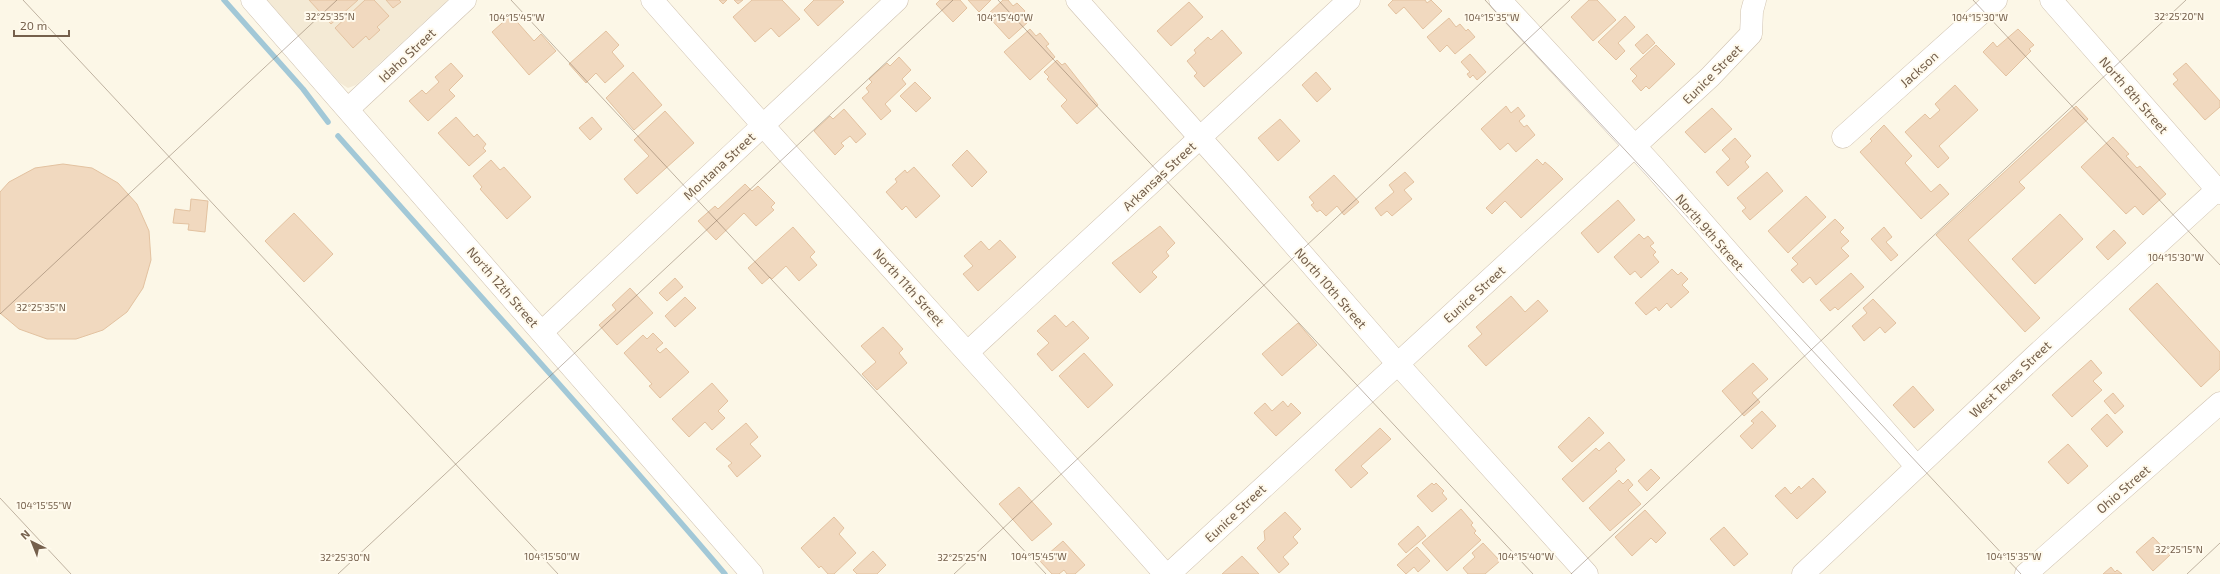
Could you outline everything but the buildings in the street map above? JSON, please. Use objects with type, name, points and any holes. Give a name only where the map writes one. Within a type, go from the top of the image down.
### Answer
[{"type":"street","name":"North 12th Street","points":[[252,0],[752,574]]},
{"type":"street","name":"Idaho Street","points":[[348,109],[466,0]]},
{"type":"street","name":"North 11th Street","points":[[652,0],[762,126],[968,352],[1165,574]]},
{"type":"street","name":"Montana Street","points":[[542,332],[897,0]]},
{"type":"street","name":"North 10th Street","points":[[1077,0],[1200,138],[1397,364],[1587,574]]},
{"type":"street","name":"Arkansas Street","points":[[968,352],[1349,0]]},
{"type":"street","name":"North 9th Street","points":[[1500,0],[1635,147],[1916,467]]},
{"type":"street","name":"Eunice Street","points":[[1169,574],[1710,77],[1751,34],[1752,11],[1755,0]]},
{"type":"street","name":"Jackson","points":[[1843,137],[1996,0]]},
{"type":"street","name":"North 8th Street","points":[[2051,0],[2219,190]]},
{"type":"street","name":"West Texas Street","points":[[1803,574],[1916,467],[2219,190]]},
{"type":"street","name":"Ohio Street","points":[[2026,574],[2220,403]]},
{"type":"shaded area","points":[[267,0],[448,0],[356,85],[348,88],[340,83]]},
{"type":"waterway","points":[[224,0],[303,89],[328,122]]},
{"type":"waterway","points":[[338,136],[581,409],[725,574]]}]
